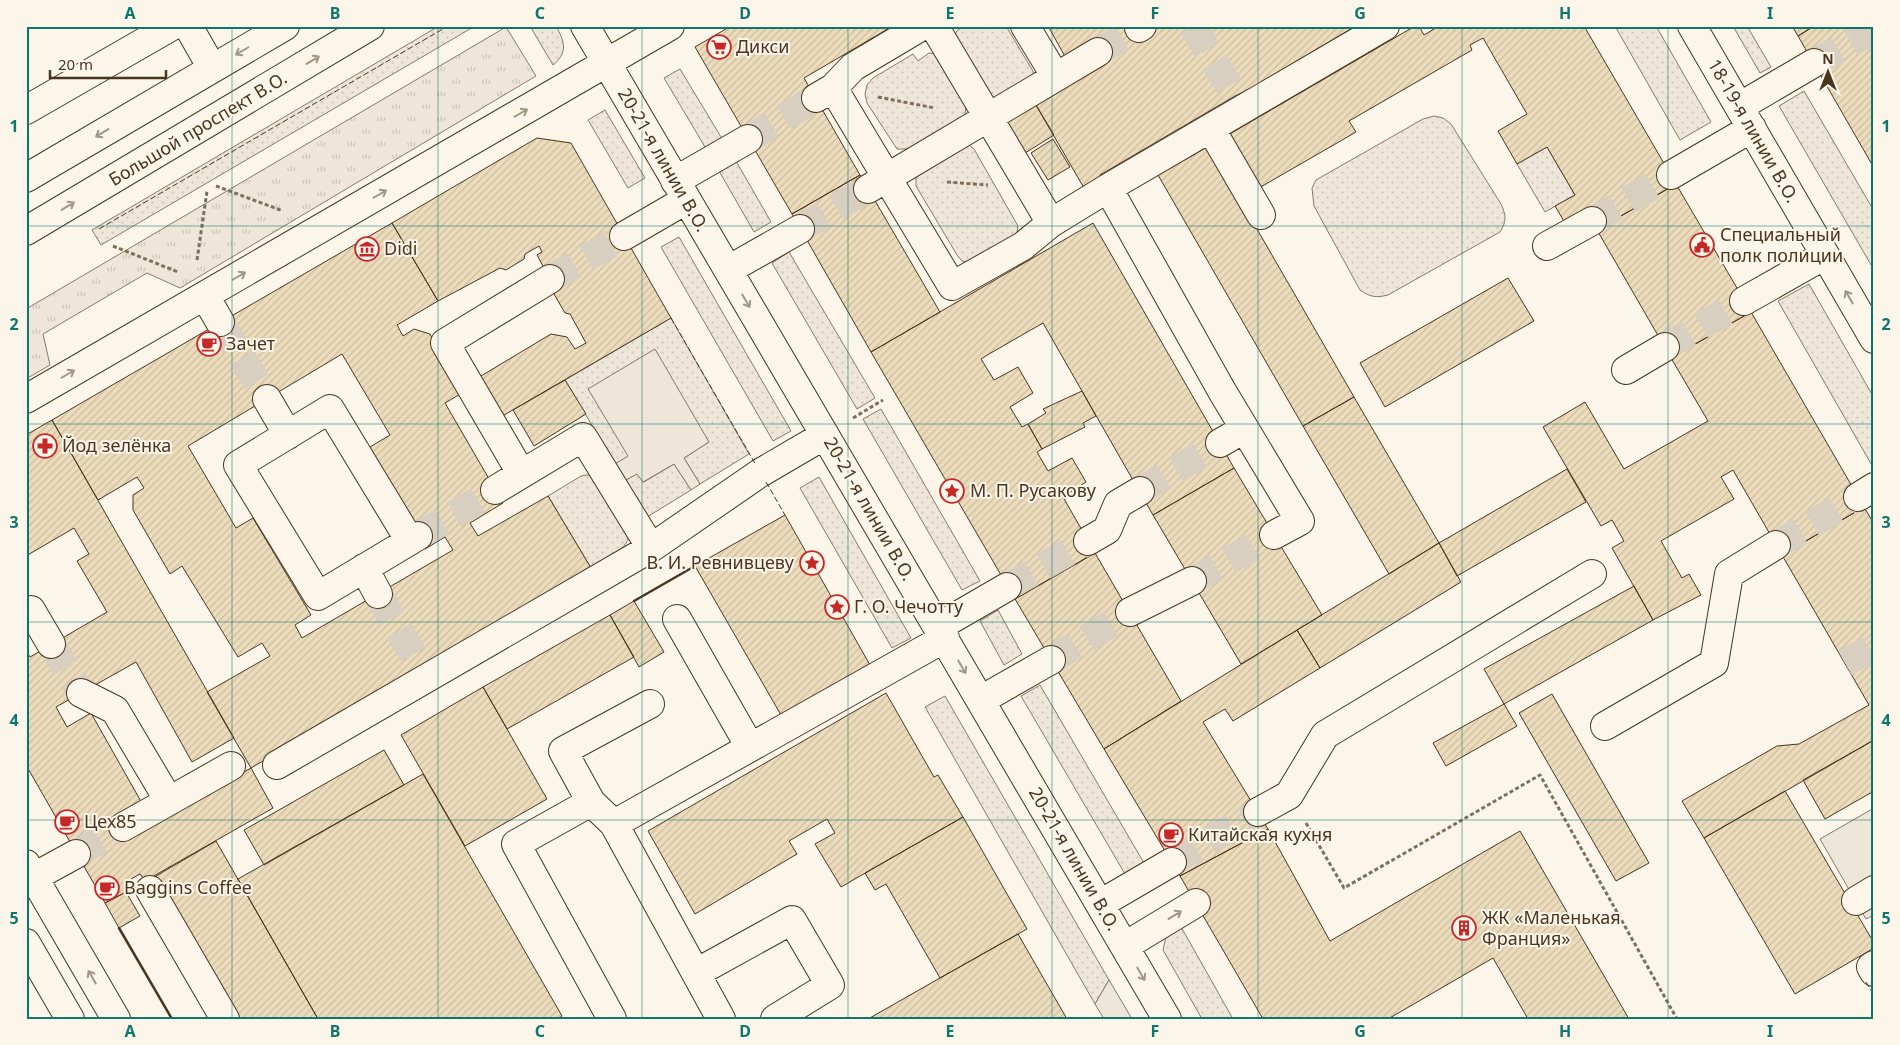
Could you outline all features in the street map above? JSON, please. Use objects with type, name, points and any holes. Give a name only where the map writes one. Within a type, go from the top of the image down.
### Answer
[{"type":"street","points":[[26,110],[172,26]]},
{"type":"street","points":[[188,26],[212,68]]},
{"type":"street","points":[[26,178],[284,26]]},
{"type":"street","name":"Большой проспект В.О.","points":[[26,231],[370,26]]},
{"type":"street","name":"20-21-я линии В.О.","points":[[585,26],[942,632],[1167,1019]]},
{"type":"street","points":[[26,399],[200,287],[311,234],[670,26]]},
{"type":"street","points":[[922,26],[853,67],[824,93],[878,183],[952,286],[1023,246],[1051,223],[1210,129],[1239,103],[1385,26]]},
{"type":"street","points":[[934,26],[1051,223]]},
{"type":"street","points":[[1026,26],[1056,77]]},
{"type":"street","name":"18-19-я линии В.О.","points":[[1692,26],[1874,339]]},
{"type":"street","points":[[878,183],[1098,52]]},
{"type":"street","points":[[1671,175],[1814,64]]},
{"type":"street","points":[[1210,129],[1260,215]]},
{"type":"street","points":[[624,236],[748,139]]},
{"type":"street","points":[[1108,188],[1244,429],[1300,521],[1274,536]]},
{"type":"street","points":[[1547,246],[1592,221]]},
{"type":"street","points":[[728,270],[800,229]]},
{"type":"street","points":[[1744,301],[1825,256]]},
{"type":"street","points":[[521,473],[445,343],[550,279]]},
{"type":"street","points":[[200,287],[220,322]]},
{"type":"street","points":[[1626,370],[1665,347]]},
{"type":"street","points":[[267,399],[288,435]]},
{"type":"street","points":[[330,409],[414,538],[318,596],[238,465],[288,435],[330,409]]},
{"type":"street","points":[[1220,443],[1244,429]]},
{"type":"street","points":[[277,765],[424,673],[651,548],[760,473],[825,435]]},
{"type":"street","points":[[495,490],[583,436],[651,548]]},
{"type":"street","points":[[1088,541],[1107,530],[1118,504],[1140,491]]},
{"type":"street","points":[[1606,726],[1714,664],[1729,574],[1776,545]]},
{"type":"street","points":[[364,568],[378,594]]},
{"type":"street","points":[[1258,812],[1289,795],[1325,735],[1592,574]]},
{"type":"street","points":[[1130,612],[1192,581]]},
{"type":"street","points":[[614,824],[750,747],[942,632],[1007,587]]},
{"type":"street","points":[[31,610],[52,644]]},
{"type":"street","points":[[677,620],[750,747]]},
{"type":"street","points":[[981,700],[1051,660]]},
{"type":"street","points":[[81,693],[115,710],[169,801]]},
{"type":"street","points":[[650,704],[563,751],[592,802],[614,824],[721,1019]]},
{"type":"street","points":[[122,827],[231,766]]},
{"type":"street","points":[[592,802],[516,844],[612,1019]]},
{"type":"street","points":[[76,854],[30,870],[116,1019]]},
{"type":"street","points":[[1100,904],[1172,862]]},
{"type":"street","points":[[150,890],[225,1019]]},
{"type":"street","points":[[1125,946],[1196,903]]},
{"type":"street","points":[[696,972],[792,920],[830,986],[775,1019]]},
{"type":"street","points":[[26,943],[70,1019]]},
{"type":"street","points":[[1874,965],[1870,967],[1874,972]]},
{"type":"path","points":[[824,93],[988,118]]},
{"type":"path","points":[[944,182],[1030,188]]},
{"type":"path","points":[[216,186],[300,217],[311,234]]},
{"type":"path","points":[[114,246],[200,287],[207,192]]},
{"type":"path","points":[[1289,795],[1344,888],[1540,775],[1676,1019]]},
{"type":"green space","points":[[439,26],[475,26],[101,245],[92,230]]},
{"type":"green space","points":[[530,26],[556,26],[564,47],[558,61],[553,65]]},
{"type":"green space","points":[[963,26],[1006,26],[1037,78],[996,100],[990,98],[955,38],[956,32]]},
{"type":"green space","points":[[1615,26],[1656,26],[1711,122],[1680,140]]},
{"type":"green space","points":[[1733,26],[1747,26],[1771,67],[1760,73]]},
{"type":"green space","points":[[506,27],[536,76],[180,288],[147,273],[43,334],[50,365],[26,379],[26,309]]},
{"type":"green space","points":[[929,53],[935,54],[966,104],[965,115],[910,149],[897,149],[867,103],[865,94],[867,85],[873,78],[913,54],[918,61]]},
{"type":"green space","points":[[680,69],[724,142],[708,152],[664,78]]},
{"type":"green space","points":[[1804,91],[1874,211],[1874,270],[1779,106]]},
{"type":"green space","points":[[605,110],[645,178],[628,188],[588,120]]},
{"type":"green space","points":[[1434,116],[1443,118],[1451,124],[1501,204],[1505,215],[1504,225],[1500,232],[1388,295],[1377,297],[1367,294],[1360,290],[1314,206],[1312,188],[1316,180],[1423,119]]},
{"type":"green space","points":[[969,145],[974,149],[1018,226],[1017,233],[1012,238],[969,262],[962,261],[957,255],[916,186],[916,173]]},
{"type":"green space","points":[[1547,147],[1575,195],[1545,212],[1517,164]]},
{"type":"green space","points":[[736,161],[771,222],[754,232],[719,171]]},
{"type":"green space","points":[[679,237],[791,431],[773,441],[661,247]]},
{"type":"green space","points":[[789,252],[875,398],[857,409],[772,263]]},
{"type":"green space","points":[[1809,284],[1874,398],[1874,469],[1778,301]]},
{"type":"green space","points":[[671,318],[749,454],[700,484],[684,458],[709,442],[628,457],[615,464],[565,380]]},
{"type":"green space","points":[[655,349],[709,442],[684,458],[700,484],[691,490],[674,464],[643,482],[637,474],[626,480],[615,464],[628,456],[588,389]]},
{"type":"green space","points":[[881,409],[980,581],[962,590],[863,419]]},
{"type":"green space","points":[[674,464],[691,490],[647,517],[626,480],[638,473],[644,482]]},
{"type":"green space","points":[[593,475],[629,535],[620,550],[591,568],[548,496],[581,476]]},
{"type":"green space","points":[[819,477],[911,638],[892,648],[800,488]]},
{"type":"green space","points":[[998,610],[1022,654],[1004,665],[980,621]]},
{"type":"green space","points":[[1040,685],[1144,863],[1125,874],[1021,696]]},
{"type":"green space","points":[[945,696],[1109,980],[1095,1004],[925,707]]},
{"type":"green space","points":[[1180,925],[1233,1019],[1202,1019],[1163,950],[1167,932]]},
{"type":"shaded area","points":[[1874,808],[1874,915],[1866,919],[1820,839]]},
{"type":"shaded area","points":[[1109,980],[1132,1019],[1104,1019],[1095,1004]]},
{"type":"building","points":[[731,26],[893,26],[804,78],[860,175],[792,214],[695,47]]},
{"type":"building","points":[[1048,26],[1139,26],[1143,34],[1157,26],[1356,26],[1262,83],[1235,96],[1100,175],[1101,177],[1084,188],[1033,100],[1067,60]]},
{"type":"building","points":[[1415,26],[1419,26],[1424,35],[1439,26],[1584,26],[1676,184],[1597,230],[1568,228],[1555,206],[1575,195],[1547,147],[1517,164],[1498,131],[1527,114],[1483,38],[1470,45],[1472,50],[1349,121],[1356,132],[1259,188],[1228,135]]},
{"type":"building","points":[[1792,26],[1814,26],[1798,36]]},
{"type":"building","points":[[1814,26],[1874,26],[1874,168],[1798,36]]},
{"type":"building","points":[[1033,100],[1054,135],[1025,153],[1004,118]]},
{"type":"building","points":[[537,138],[571,143],[671,318],[499,418],[476,379],[551,334],[567,337],[575,349],[586,343],[570,314],[565,313],[554,294],[556,290],[537,255],[542,252],[539,246],[525,254],[524,259],[506,270],[500,268],[438,301],[392,223]]},
{"type":"building","points":[[1053,139],[1070,167],[1048,180],[1031,153]]},
{"type":"building","points":[[1209,146],[1354,397],[1303,426],[1158,175]]},
{"type":"building","points":[[860,175],[940,312],[871,352],[792,214]]},
{"type":"building","points":[[1676,184],[1751,312],[1671,358],[1597,230]]},
{"type":"building","points":[[392,223],[438,301],[397,325],[403,336],[414,329],[430,334],[462,393],[445,403],[503,503],[470,523],[478,536],[548,496],[591,568],[251,768],[207,692],[270,656],[262,643],[238,657],[182,566],[170,574],[133,510],[133,495],[144,488],[137,477],[98,500],[52,420]],"holes":[[[342,354],[390,435],[365,450],[425,549],[445,537],[453,550],[302,638],[295,625],[311,615],[253,518],[236,528],[188,446]]]},
{"type":"building","points":[[1093,223],[1234,468],[1153,515],[1043,323],[989,354],[981,359],[994,380],[1018,367],[1033,393],[1010,407],[1022,427],[1028,424],[1042,449],[1037,452],[1048,471],[1072,458],[1086,482],[1063,497],[1095,553],[1015,599],[871,352]]},
{"type":"building","points":[[1508,278],[1534,321],[1385,407],[1360,363]]},
{"type":"building","points":[[1751,312],[1864,507],[1782,555],[1733,470],[1721,477],[1734,499],[1661,541],[1682,578],[1689,574],[1701,595],[1653,620],[1612,548],[1624,541],[1612,520],[1601,526],[1543,427],[1585,402],[1624,469],[1708,421],[1671,358]]},
{"type":"building","points":[[565,380],[586,414],[534,446],[513,410]]},
{"type":"building","points":[[1082,391],[1096,416],[1083,423],[1085,427],[1042,449],[1028,424],[1046,413],[1043,409]]},
{"type":"building","points":[[1354,397],[1439,543],[1389,574],[1303,426]]},
{"type":"building","points":[[52,420],[234,738],[192,762],[136,662],[56,707],[67,727],[91,713],[143,805],[129,838],[251,768],[273,808],[145,881],[140,874],[131,879],[136,887],[105,903],[26,765],[26,650],[30,657],[107,612],[77,561],[89,554],[74,528],[26,556],[26,435]]},
{"type":"building","points":[[1234,468],[1322,615],[1241,664],[1153,515]]},
{"type":"building","points":[[1567,469],[1586,502],[1457,576],[1439,543]]},
{"type":"building","points":[[1864,507],[1874,524],[1874,740],[1704,838],[1682,801],[1777,746],[1799,744],[1869,705],[1782,555]]},
{"type":"building","points":[[785,515],[870,665],[781,715],[695,566]]},
{"type":"building","points":[[1439,543],[1461,582],[1320,668],[1297,630]]},
{"type":"building","points":[[1095,553],[1181,701],[1104,749],[1015,599]]},
{"type":"building","points":[[1634,586],[1653,620],[1504,704],[1484,669]]},
{"type":"building","points":[[634,601],[664,652],[639,667],[610,615]]},
{"type":"building","points":[[610,615],[634,657],[507,729],[483,687]]},
{"type":"building","points":[[1297,630],[1320,668],[1233,721],[1225,709],[1203,722],[1268,829],[1180,876],[1104,749]]},
{"type":"building","points":[[483,687],[547,799],[465,846],[401,735]]},
{"type":"building","points":[[886,693],[934,777],[938,775],[963,817],[841,887],[815,844],[835,833],[827,819],[789,841],[797,854],[695,914],[648,831]]},
{"type":"building","points":[[1552,694],[1649,863],[1616,881],[1519,713]]},
{"type":"building","points":[[1504,704],[1517,726],[1446,766],[1433,743]]},
{"type":"building","points":[[1874,740],[1874,791],[1825,819],[1803,780]]},
{"type":"building","points":[[384,750],[404,785],[264,865],[244,830]]},
{"type":"building","points":[[423,774],[562,1016],[558,1019],[318,1019],[238,879]]},
{"type":"building","points":[[1785,791],[1874,943],[1874,948],[1795,994],[1704,838]]},
{"type":"building","points":[[963,817],[1027,929],[940,978],[886,884],[875,890],[865,873]]},
{"type":"building","name":"ЖК «Маленькая Франция»","points":[[1268,829],[1330,941],[1520,831],[1629,1019],[1528,1019],[1493,958],[1388,1019],[1263,1019],[1180,876]]},
{"type":"building","points":[[216,841],[318,1019],[238,1019],[156,876]]},
{"type":"building","points":[[126,892],[140,916],[119,928],[105,903]]},
{"type":"building","points":[[1018,934],[1067,1019],[868,1019],[940,978]]},
{"type":"tunnel","points":[[1193,26],[1235,96]]},
{"type":"tunnel","points":[[1098,52],[1139,28]]},
{"type":"tunnel","points":[[1814,63],[1874,30]]},
{"type":"tunnel","points":[[748,139],[816,98]]},
{"type":"tunnel","points":[[1592,221],[1671,175]]},
{"type":"tunnel","points":[[800,229],[868,189]]},
{"type":"tunnel","points":[[550,279],[624,236]]},
{"type":"tunnel","points":[[1665,347],[1744,301]]},
{"type":"tunnel","points":[[220,322],[267,399]]},
{"type":"tunnel","points":[[1140,491],[1220,443]]},
{"type":"tunnel","points":[[418,536],[495,490]]},
{"type":"tunnel","points":[[1776,545],[1858,497]]},
{"type":"tunnel","points":[[1192,581],[1274,535]]},
{"type":"tunnel","points":[[1007,587],[1088,541]]},
{"type":"tunnel","points":[[378,594],[421,668]]},
{"type":"tunnel","points":[[1051,660],[1130,612]]},
{"type":"tunnel","points":[[51,644],[81,693]]},
{"type":"tunnel","points":[[1845,663],[1874,647]]},
{"type":"tunnel","points":[[1172,862],[1258,812]]},
{"type":"tunnel","points":[[76,854],[123,827]]},
{"type":"fence","points":[[99,229],[448,26]]},
{"type":"fence","points":[[671,318],[756,465]]},
{"type":"fence","points":[[766,482],[785,515]]},
{"type":"fence","points":[[1866,982],[1874,995]]},
{"type":"wall","points":[[634,601],[695,566]]},
{"type":"wall","points":[[119,928],[172,1019]]},
{"type":"place","name":"Дикси","points":[[719,47]]},
{"type":"place","name":"Специальный полк полиции","points":[[1702,245]]},
{"type":"place","name":"Didi","points":[[367,249]]},
{"type":"place","name":"Зачет","points":[[209,344]]},
{"type":"place","name":"Йод зелёнка","points":[[45,446]]},
{"type":"place","name":"М. П. Русакову","points":[[952,491]]},
{"type":"place","name":"В. И. Ревнивцеву","points":[[812,563]]},
{"type":"place","name":"Г. О. Чечотту","points":[[837,607]]},
{"type":"place","name":"Цех85","points":[[67,822]]},
{"type":"place","name":"Китайская кухня","points":[[1171,835]]},
{"type":"place","name":"Baggins Coffee","points":[[107,888]]},
{"type":"place","name":"ЖК «Маленькая Франция»","points":[[1464,928]]}]
